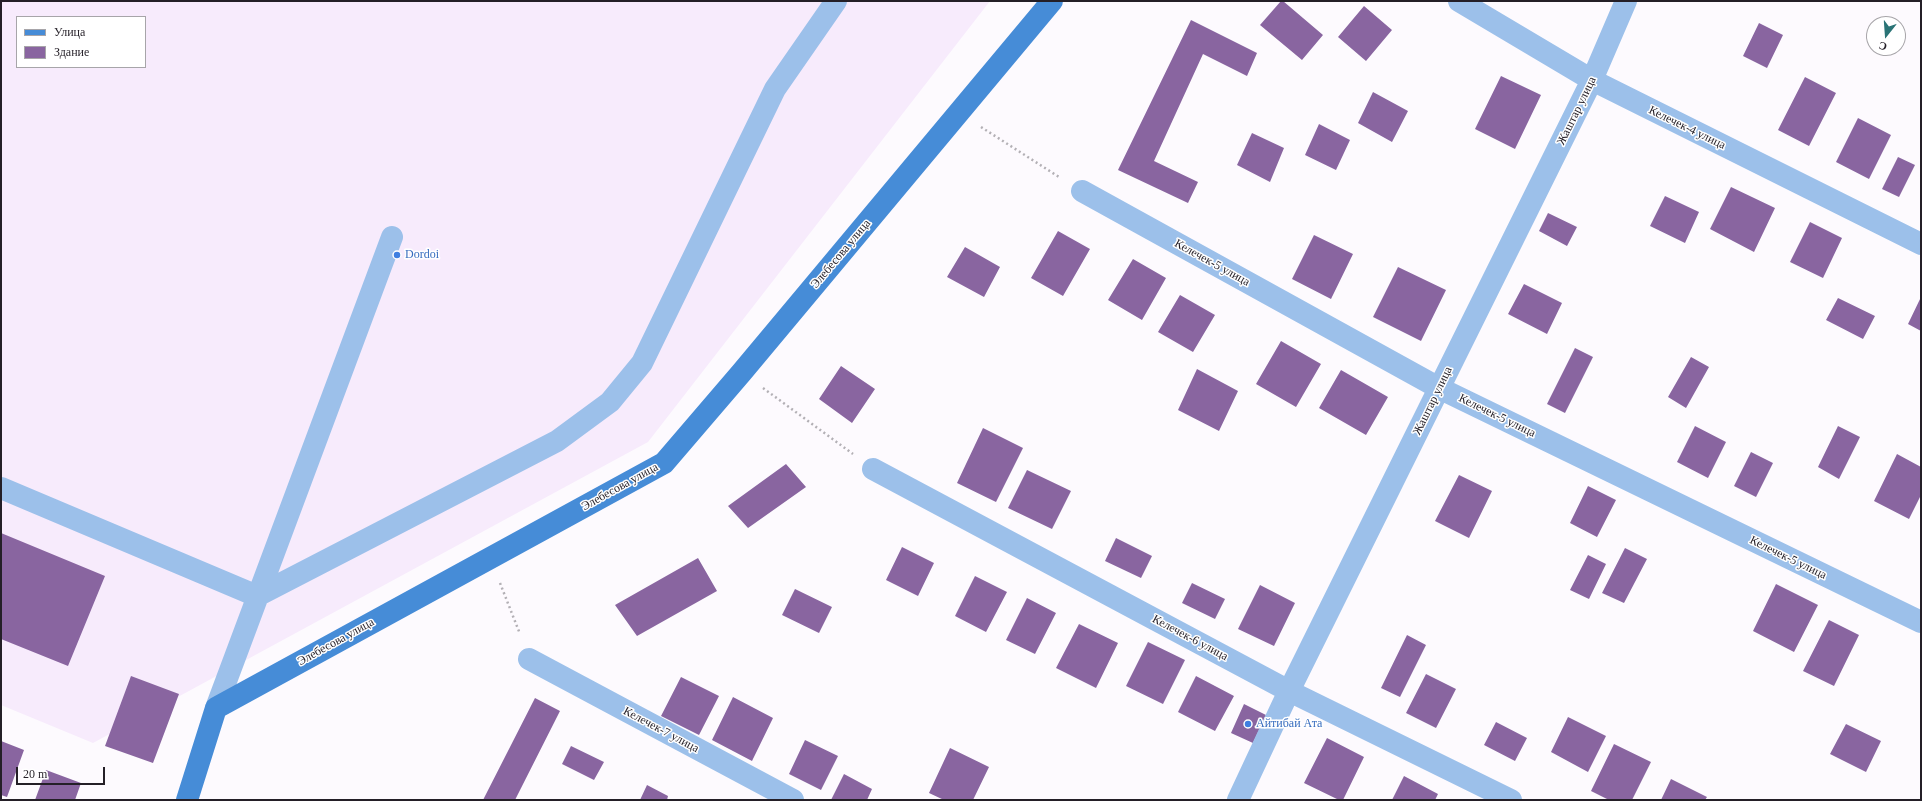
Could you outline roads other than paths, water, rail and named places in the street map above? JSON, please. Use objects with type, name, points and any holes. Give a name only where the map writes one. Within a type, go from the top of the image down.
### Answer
[{"type":"main road","name":"Элебесова улица","points":[[216,708],[664,463],[742,372],[1052,1]]},
{"type":"main road","points":[[187,800],[216,708]]},
{"type":"street","points":[[257,596],[558,441],[610,402],[642,363],[775,89],[836,1]]},
{"type":"street","name":"Келечек-4 улица","points":[[1459,1],[1592,80],[1921,244]]},
{"type":"street","name":"Жаштар улица","points":[[1238,800],[1289,691],[1592,80],[1626,1]]},
{"type":"street","name":"Келечек-5 улица","points":[[1082,191],[1439,388],[1921,622]]},
{"type":"street","points":[[216,708],[392,237]]},
{"type":"street","name":"Келечек-6 улица","points":[[873,469],[1289,691],[1511,800]]},
{"type":"street","points":[[1,488],[257,596]]},
{"type":"street","name":"Келечек-7 улица","points":[[529,659],[793,800]]},
{"type":"place","name":"Dordoi","points":[[397,255]]},
{"type":"place","name":"Айтибай Ата","points":[[1248,724]]}]
